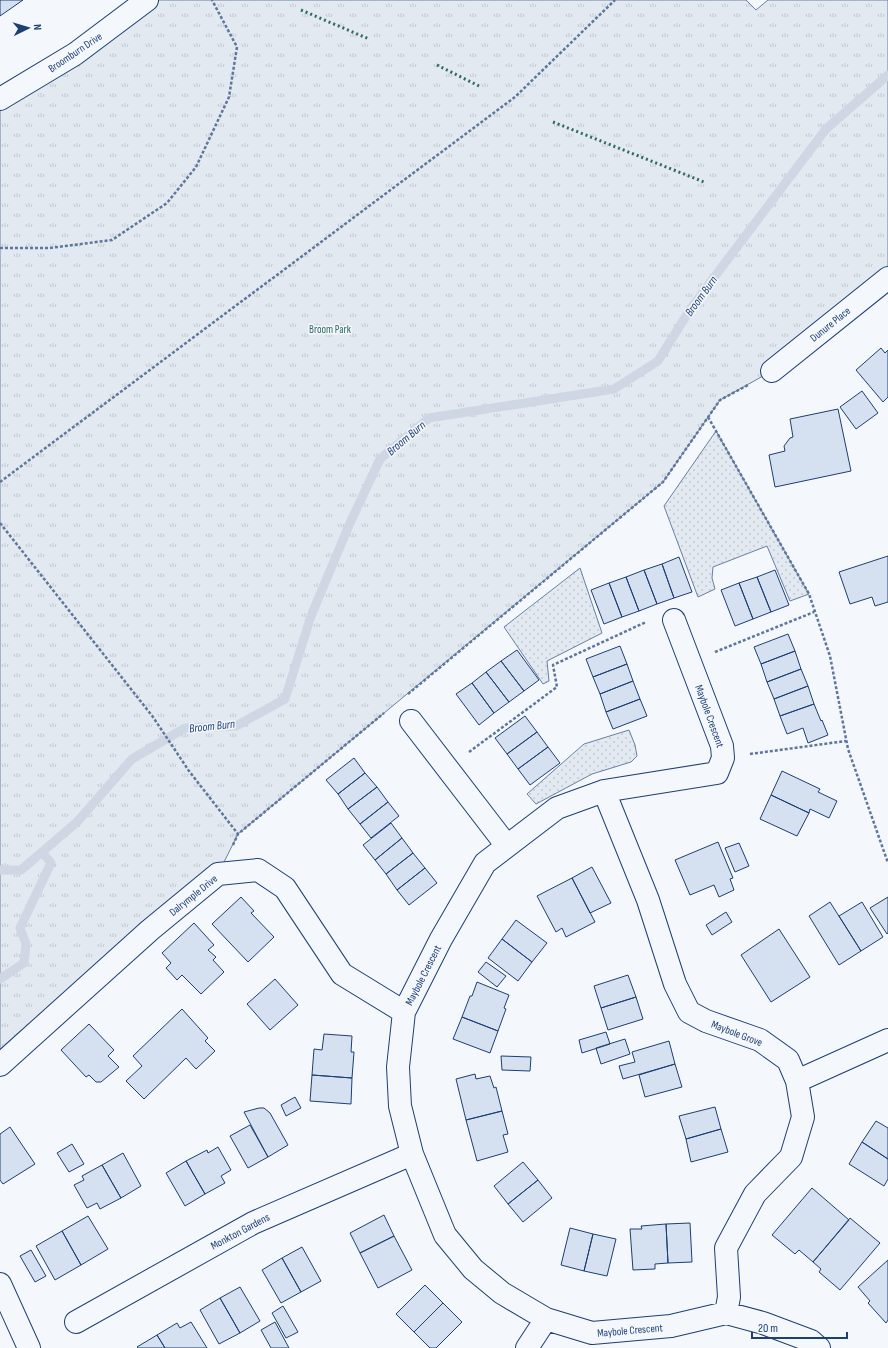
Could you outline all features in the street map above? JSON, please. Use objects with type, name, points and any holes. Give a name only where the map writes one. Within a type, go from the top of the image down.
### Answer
[{"type":"street","name":"Broomburn Drive","points":[[0,99],[75,54],[147,0]]},
{"type":"street","name":"Dunure Place","points":[[772,371],[888,278]]},
{"type":"street","name":"Maybole Crescent","points":[[674,620],[722,746],[723,758],[717,773],[604,791],[557,808],[485,863],[441,939],[404,1012],[398,1067],[400,1106],[412,1154],[445,1234],[473,1269],[502,1294],[546,1318],[592,1333],[642,1339],[671,1326],[726,1313],[763,1323],[812,1341],[820,1348]]},
{"type":"street","points":[[411,721],[507,846]]},
{"type":"street","name":"Maybole Grove","points":[[604,791],[648,900],[675,984],[689,1012],[706,1021],[760,1040],[788,1060],[797,1081],[803,1118],[791,1157],[755,1194],[726,1248],[729,1298],[726,1313]]},
{"type":"street","name":"Dalrymple Drive","points":[[0,1065],[150,930],[218,874],[258,870],[285,888],[342,974],[404,1012]]},
{"type":"street","points":[[797,1081],[888,1040]]},
{"type":"street","name":"Monkton Gardens","points":[[76,1322],[253,1223],[412,1154]]},
{"type":"street","points":[[0,1284],[29,1348]]},
{"type":"street","points":[[528,1348],[546,1318]]},
{"type":"path","points":[[0,248],[50,248],[112,240],[167,203],[196,167],[229,98],[237,47],[212,0]]},
{"type":"path","points":[[0,482],[515,97],[615,0]]},
{"type":"path","points":[[405,696],[663,482],[720,400],[772,371]]},
{"type":"path","points":[[708,417],[809,594],[830,656],[848,749],[888,863]]},
{"type":"path","points":[[0,523],[153,717],[189,771],[238,834]]},
{"type":"path","points":[[448,768],[557,687],[553,665],[669,612],[674,620]]},
{"type":"path","points":[[690,662],[814,612]]},
{"type":"path","points":[[218,874],[238,834],[386,712]]},
{"type":"path","points":[[723,758],[846,741]]},
{"type":"green space","name":"Broom Park","points":[[144,0],[746,0],[756,10],[768,0],[888,0],[888,278],[772,371],[720,400],[663,482],[238,834],[218,874],[0,1066],[0,99]]},
{"type":"green space","points":[[716,431],[809,594],[790,601],[767,546],[713,567],[712,578],[715,589],[698,597],[664,506]]},
{"type":"green space","points":[[580,568],[602,633],[547,661],[549,681],[543,684],[504,627]]},
{"type":"green space","points":[[629,730],[635,745],[637,756],[631,762],[592,774],[536,804],[527,794],[584,744]]},
{"type":"building","points":[[0,0],[23,0],[0,16]]},
{"type":"building","points":[[881,348],[885,353],[888,350],[888,397],[883,402],[856,370]]},
{"type":"building","points":[[862,391],[878,413],[856,429],[840,407]]},
{"type":"building","points":[[838,409],[851,471],[775,487],[769,455],[785,451],[784,446],[790,438],[793,437],[790,419]]},
{"type":"building","points":[[888,556],[888,602],[875,606],[872,597],[850,604],[839,572]]},
{"type":"building","points":[[679,557],[692,592],[674,598],[662,564]]},
{"type":"building","points":[[662,564],[674,598],[657,604],[644,570]]},
{"type":"building","points":[[644,570],[657,604],[639,611],[626,577]]},
{"type":"building","points":[[775,570],[789,605],[771,612],[757,577]]},
{"type":"building","points":[[626,577],[639,611],[622,617],[609,583]]},
{"type":"building","points":[[757,577],[771,612],[753,619],[739,583]]},
{"type":"building","points":[[609,583],[622,617],[604,624],[591,590]]},
{"type":"building","points":[[739,583],[753,619],[735,626],[721,590]]},
{"type":"building","points":[[788,634],[795,651],[761,664],[754,647]]},
{"type":"building","points":[[620,646],[627,664],[593,677],[586,659]]},
{"type":"building","points":[[517,650],[539,680],[524,691],[501,661]]},
{"type":"building","points":[[795,651],[801,669],[767,682],[761,664]]},
{"type":"building","points":[[501,661],[524,691],[509,702],[486,672]]},
{"type":"building","points":[[627,664],[633,681],[600,694],[593,677]]},
{"type":"building","points":[[801,669],[808,686],[774,699],[767,682]]},
{"type":"building","points":[[486,672],[509,702],[494,713],[472,683]]},
{"type":"building","points":[[633,681],[640,699],[606,712],[600,694]]},
{"type":"building","points":[[472,683],[494,713],[479,725],[456,694]]},
{"type":"building","points":[[808,686],[814,704],[780,716],[774,699]]},
{"type":"building","points":[[640,699],[647,716],[613,729],[606,712]]},
{"type":"building","points":[[814,704],[828,735],[808,743],[803,728],[787,734],[780,716]]},
{"type":"building","points":[[525,716],[537,732],[507,754],[495,738]]},
{"type":"building","points":[[537,732],[548,747],[518,769],[507,754]]},
{"type":"building","points":[[548,747],[560,763],[530,785],[518,769]]},
{"type":"building","points":[[354,758],[365,773],[338,794],[326,780]]},
{"type":"building","points":[[782,771],[820,789],[818,792],[837,801],[829,818],[810,809],[809,813],[771,795]]},
{"type":"building","points":[[365,773],[377,787],[348,809],[338,794]]},
{"type":"building","points":[[377,787],[388,802],[360,824],[348,809]]},
{"type":"building","points":[[771,795],[809,813],[797,836],[760,819]]},
{"type":"building","points":[[388,802],[399,816],[371,838],[360,824]]},
{"type":"building","points":[[391,823],[402,838],[375,860],[363,845]]},
{"type":"building","points":[[402,838],[413,853],[386,874],[375,860]]},
{"type":"building","points":[[718,842],[733,878],[730,879],[734,890],[719,897],[714,885],[690,895],[675,860]]},
{"type":"building","points":[[739,843],[749,866],[735,872],[725,848]]},
{"type":"building","points":[[413,853],[425,868],[397,890],[386,874]]},
{"type":"building","points":[[592,867],[611,903],[590,913],[572,878]]},
{"type":"building","points":[[425,868],[437,883],[409,905],[397,890]]},
{"type":"building","points":[[572,878],[595,922],[566,937],[562,928],[556,932],[537,896]]},
{"type":"building","points":[[241,897],[254,911],[251,913],[274,937],[248,962],[212,924]]},
{"type":"building","points":[[888,897],[888,933],[887,934],[870,908]]},
{"type":"building","points":[[830,902],[861,951],[839,965],[809,916]]},
{"type":"building","points":[[862,902],[883,937],[861,951],[839,916]]},
{"type":"building","points":[[726,912],[732,922],[712,935],[706,925]]},
{"type":"building","points":[[516,920],[547,943],[532,962],[502,939]]},
{"type":"building","points":[[194,923],[214,945],[208,950],[216,957],[213,960],[224,972],[201,994],[182,975],[177,980],[166,968],[171,963],[162,953]]},
{"type":"building","points":[[779,929],[810,977],[771,1002],[741,955]]},
{"type":"building","points":[[502,939],[532,962],[518,981],[488,958]]},
{"type":"building","points":[[486,962],[506,976],[497,987],[478,972]]},
{"type":"building","points":[[628,975],[636,997],[601,1008],[594,986]]},
{"type":"building","points":[[275,979],[298,1005],[270,1030],[247,1004]]},
{"type":"building","points":[[477,982],[509,995],[504,1008],[506,1009],[498,1031],[462,1017]]},
{"type":"building","points":[[636,997],[643,1019],[608,1030],[601,1008]]},
{"type":"building","points":[[182,1009],[208,1038],[205,1041],[215,1051],[196,1069],[186,1058],[144,1099],[126,1081],[142,1066],[133,1056]]},
{"type":"building","points":[[462,1017],[498,1031],[490,1053],[453,1039]]},
{"type":"building","points":[[89,1024],[114,1050],[108,1056],[119,1067],[101,1082],[96,1082],[89,1075],[86,1077],[61,1050]]},
{"type":"building","points":[[606,1032],[610,1044],[582,1053],[579,1040]]},
{"type":"building","points":[[324,1034],[352,1036],[351,1052],[354,1052],[352,1078],[312,1075],[314,1049],[322,1050]]},
{"type":"building","points":[[625,1039],[630,1054],[601,1064],[596,1048]]},
{"type":"building","points":[[669,1041],[675,1064],[623,1079],[619,1066],[635,1062],[632,1052]]},
{"type":"building","points":[[501,1056],[531,1057],[530,1071],[502,1070]]},
{"type":"building","points":[[675,1064],[682,1087],[645,1097],[639,1075]]},
{"type":"building","points":[[475,1074],[476,1079],[490,1076],[494,1088],[496,1087],[502,1111],[466,1120],[456,1079]]},
{"type":"building","points":[[312,1075],[352,1078],[351,1104],[310,1101]]},
{"type":"building","points":[[295,1097],[301,1108],[286,1116],[281,1105]]},
{"type":"building","points":[[715,1107],[721,1129],[686,1139],[679,1116]]},
{"type":"building","points":[[264,1108],[270,1113],[288,1145],[268,1157],[244,1112]]},
{"type":"building","points":[[502,1111],[508,1134],[503,1135],[508,1152],[477,1161],[466,1120]]},
{"type":"building","points":[[876,1121],[888,1128],[888,1159],[862,1142]]},
{"type":"building","points":[[250,1125],[268,1157],[248,1168],[230,1136]]},
{"type":"building","points":[[10,1127],[35,1164],[3,1184],[0,1180],[0,1134]]},
{"type":"building","points":[[721,1129],[728,1152],[691,1162],[686,1139]]},
{"type":"building","points":[[862,1142],[888,1159],[888,1179],[884,1186],[849,1164]]},
{"type":"building","points":[[72,1144],[84,1164],[69,1172],[57,1153]]},
{"type":"building","points":[[218,1147],[231,1170],[221,1176],[225,1183],[205,1194],[186,1161],[207,1150],[208,1153]]},
{"type":"building","points":[[123,1153],[141,1186],[121,1198],[102,1165]]},
{"type":"building","points":[[186,1161],[205,1194],[185,1206],[166,1173]]},
{"type":"building","points":[[523,1162],[538,1180],[508,1204],[494,1186]]},
{"type":"building","points":[[102,1165],[121,1198],[100,1209],[97,1203],[87,1208],[74,1185],[84,1180],[82,1176]]},
{"type":"building","points":[[538,1180],[552,1198],[523,1222],[508,1204]]},
{"type":"building","points":[[812,1188],[849,1220],[813,1262],[799,1250],[795,1254],[772,1235]]},
{"type":"building","points":[[384,1215],[394,1236],[360,1253],[350,1233]]},
{"type":"building","points":[[88,1216],[108,1249],[81,1265],[62,1231]]},
{"type":"building","points":[[850,1218],[880,1243],[840,1290],[819,1272],[821,1269],[813,1262]]},
{"type":"building","points":[[690,1223],[692,1262],[668,1263],[666,1224]]},
{"type":"building","points":[[666,1224],[668,1263],[655,1264],[655,1269],[633,1270],[630,1229],[642,1229],[641,1226]]},
{"type":"building","points":[[570,1228],[593,1234],[584,1271],[561,1265]]},
{"type":"building","points":[[62,1231],[81,1265],[55,1280],[36,1246]]},
{"type":"building","points":[[593,1234],[616,1239],[607,1276],[584,1271]]},
{"type":"building","points":[[394,1236],[412,1270],[378,1288],[360,1253]]},
{"type":"building","points":[[302,1247],[321,1281],[301,1292],[282,1258]]},
{"type":"building","points":[[31,1250],[46,1276],[35,1282],[20,1256]]},
{"type":"building","points":[[282,1258],[301,1292],[281,1303],[262,1270]]},
{"type":"building","points":[[888,1260],[888,1320],[886,1323],[868,1303],[870,1301],[858,1287]]},
{"type":"building","points":[[425,1285],[443,1303],[414,1332],[396,1314]]},
{"type":"building","points":[[240,1287],[260,1321],[240,1333],[220,1298]]},
{"type":"building","points":[[220,1298],[240,1333],[219,1344],[200,1310]]},
{"type":"building","points":[[443,1303],[462,1322],[436,1348],[430,1348],[414,1332]]},
{"type":"building","points":[[283,1306],[298,1332],[286,1338],[272,1313]]},
{"type":"building","points":[[191,1322],[207,1348],[165,1348],[157,1335],[177,1323],[180,1328]]},
{"type":"building","points":[[275,1322],[289,1348],[271,1348],[261,1330]]},
{"type":"building","points":[[157,1335],[165,1348],[137,1347]]},
{"type":"waterway","name":"Broom Burn","points":[[0,870],[21,870],[77,822],[132,759],[185,728],[236,726],[285,699],[311,616],[350,523],[380,459],[429,418],[614,389],[658,361],[691,308],[826,129],[888,75]]},
{"type":"waterway","points":[[0,979],[24,963],[26,944],[20,928],[51,863],[42,852]]},
{"type":"hedge","points":[[301,10],[369,39]]},
{"type":"hedge","points":[[437,65],[481,87]]},
{"type":"hedge","points":[[553,122],[704,182]]}]
